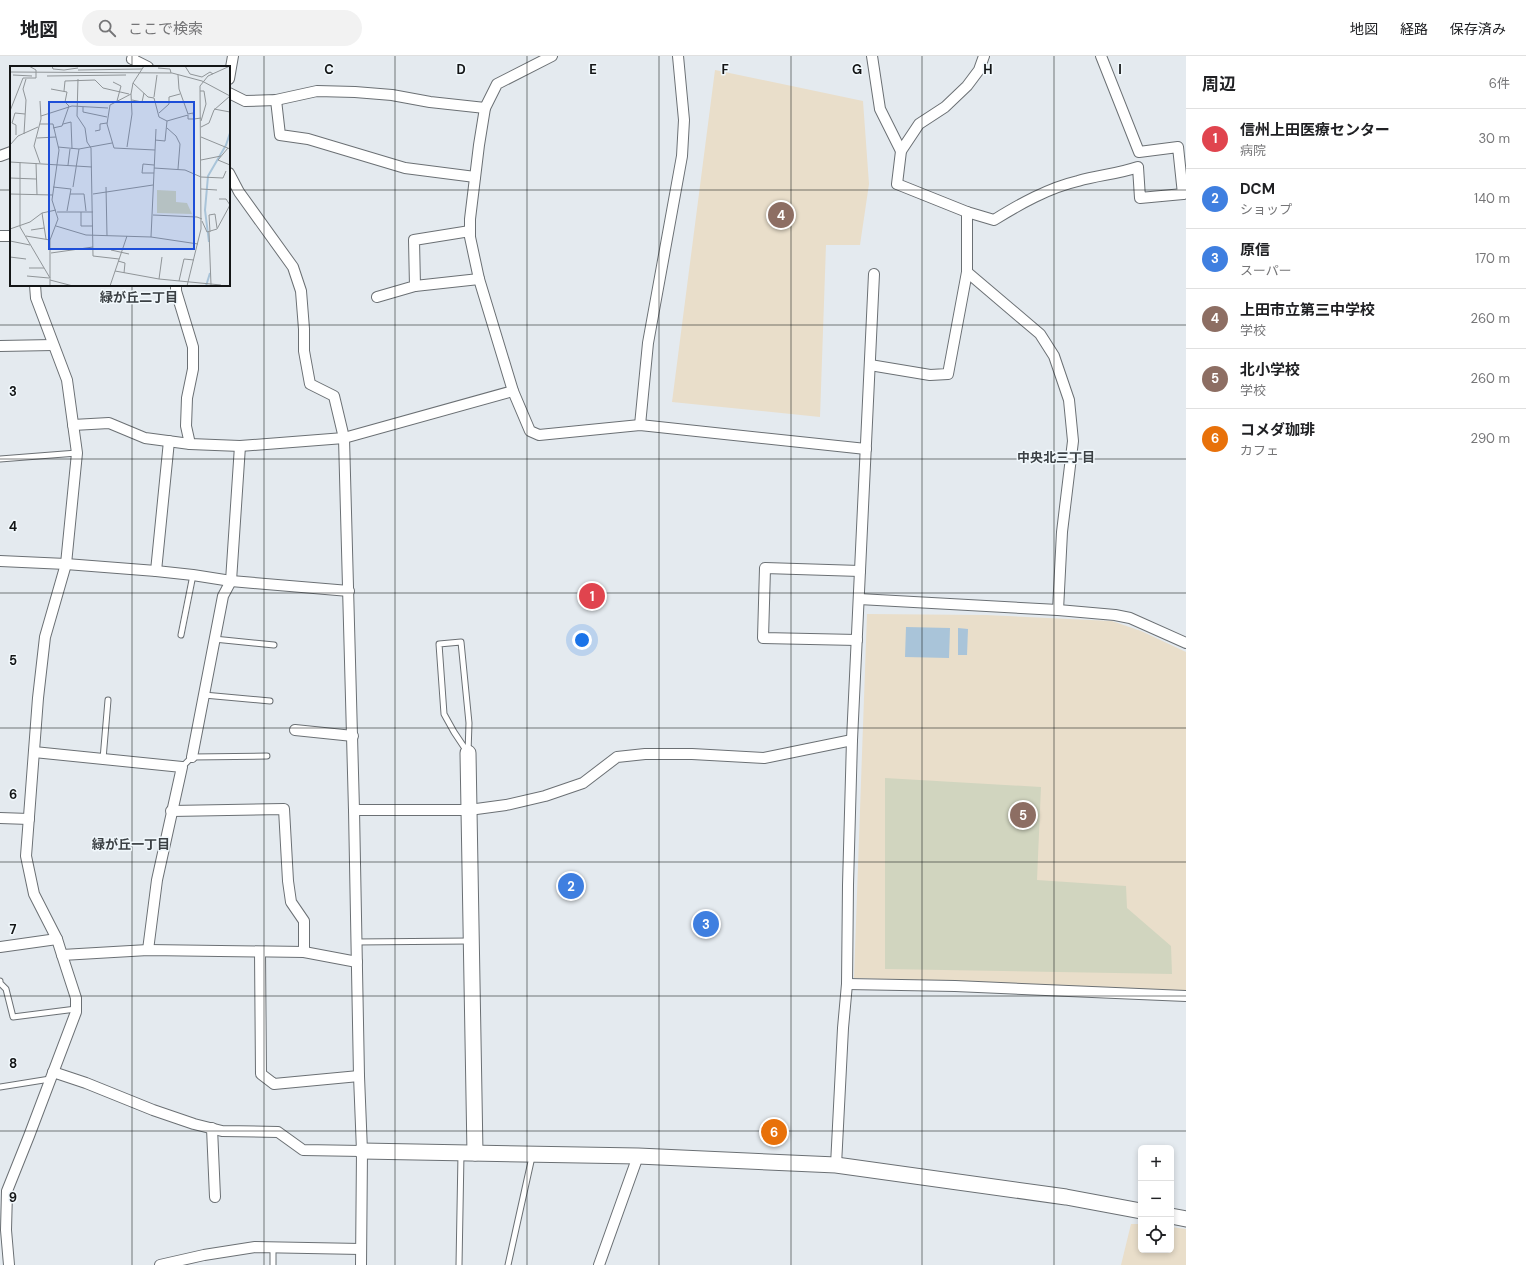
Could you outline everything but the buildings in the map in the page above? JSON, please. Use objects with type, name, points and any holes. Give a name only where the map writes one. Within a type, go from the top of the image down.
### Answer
[{"type":"street","points":[[133,56],[132,59],[146,66]]},
{"type":"street","points":[[230,73],[233,56]]},
{"type":"street","points":[[552,56],[497,84],[485,108],[475,177],[470,231],[479,279],[514,391],[530,431],[539,434],[640,425],[866,449]]},
{"type":"street","points":[[640,425],[648,343],[682,156],[684,120],[678,56]]},
{"type":"street","points":[[872,56],[880,109],[901,151]]},
{"type":"street","points":[[984,56],[979,70],[967,86],[945,107],[919,124],[901,151],[897,184],[967,212],[994,220],[1024,201],[1076,181],[1138,167],[1140,198],[1184,194],[1182,146],[1139,152],[1101,56]]},
{"type":"street","points":[[230,94],[245,101],[276,100],[317,91],[356,92],[392,95],[430,102],[485,108]]},
{"type":"street","points":[[276,100],[280,135],[308,139],[405,168],[475,177]]},
{"type":"street","points":[[0,156],[10,152]]},
{"type":"street","points":[[230,174],[239,192],[293,267],[301,291],[304,351],[310,384],[334,396],[344,438],[353,736],[356,942],[362,1151],[361,1265]]},
{"type":"street","points":[[870,365],[930,375],[948,374],[967,272],[967,212]]},
{"type":"street","points":[[415,286],[414,240],[470,231]]},
{"type":"street","points":[[967,272],[1040,334],[1054,356],[1069,400],[1074,441],[1062,532],[1058,610]]},
{"type":"street","points":[[836,1165],[843,1028],[847,984],[852,740],[874,274]]},
{"type":"street","points":[[377,297],[415,286],[479,279]]},
{"type":"street","points":[[9,1265],[3,1190],[52,1076],[76,1009],[76,998],[57,939],[34,894],[26,856],[45,637],[66,564],[77,453],[67,380],[36,298],[35,286]]},
{"type":"street","points":[[176,286],[176,291],[193,348],[193,369],[187,398],[186,419],[190,444]]},
{"type":"street","points":[[0,346],[53,345]]},
{"type":"street","points":[[74,425],[109,423],[145,438],[190,444],[240,446],[344,438],[514,391]]},
{"type":"street","points":[[156,571],[169,441]]},
{"type":"street","points":[[192,757],[223,596],[231,581],[240,446]]},
{"type":"street","points":[[0,561],[66,564],[156,571],[231,581],[349,591]]},
{"type":"street","points":[[857,640],[763,638],[765,568],[860,571]]},
{"type":"street","points":[[859,599],[1058,610],[1115,615],[1130,618],[1186,643]]},
{"type":"street","points":[[295,730],[353,736]]},
{"type":"street","points":[[354,810],[469,810],[506,805],[545,796],[583,783],[617,757],[645,754],[692,754],[764,758],[852,740]]},
{"type":"street","points":[[34,752],[182,767],[157,880],[148,950]]},
{"type":"street","points":[[468,753],[471,941],[468,1153]]},
{"type":"street","points":[[172,811],[284,809],[288,881],[291,902],[304,921],[304,952]]},
{"type":"street","points":[[0,818],[29,819]]},
{"type":"street","points":[[0,947],[57,939]]},
{"type":"street","points":[[62,955],[148,950],[304,952],[357,962]]},
{"type":"street","points":[[260,952],[261,1074],[274,1084],[359,1076]]},
{"type":"street","points":[[847,984],[955,986],[1186,996]]},
{"type":"street","points":[[52,1076],[86,1083],[153,1110],[194,1124],[222,1131],[278,1132],[303,1150],[638,1156],[836,1165],[1066,1197],[1138,1210]]},
{"type":"street","points":[[212,1128],[215,1197]]},
{"type":"street","points":[[599,1265],[638,1156]]},
{"type":"street","points":[[1174,1217],[1186,1219]]},
{"type":"street","points":[[160,1265],[204,1255],[255,1247],[361,1249]]},
{"type":"lane","points":[[0,460],[77,453]]},
{"type":"lane","points":[[181,635],[193,575]]},
{"type":"lane","points":[[214,639],[274,645]]},
{"type":"lane","points":[[461,642],[469,723],[468,753],[444,714],[439,644],[461,642]]},
{"type":"lane","points":[[204,695],[270,701]]},
{"type":"lane","points":[[103,759],[108,700]]},
{"type":"lane","points":[[182,767],[192,757],[267,756]]},
{"type":"lane","points":[[356,942],[471,941]]},
{"type":"lane","points":[[0,981],[6,989],[13,1017],[76,1009]]},
{"type":"lane","points":[[0,1087],[52,1076]]},
{"type":"lane","points":[[459,1265],[468,1153]]},
{"type":"lane","points":[[508,1265],[533,1154]]},
{"type":"lane","points":[[273,1248],[273,1265]]},
{"type":"shaded area","points":[[715,70],[863,101],[869,184],[860,245],[826,245],[820,417],[672,402]]},
{"type":"shaded area","points":[[867,614],[986,615],[1112,621],[1141,631],[1186,652],[1186,991],[854,978]]},
{"type":"shaded area","points":[[1131,1224],[1138,1224],[1138,1253],[1174,1253],[1174,1227],[1186,1229],[1186,1265],[1121,1265]]},
{"type":"green space","points":[[885,778],[1041,787],[1037,880],[1126,886],[1127,908],[1171,946],[1172,974],[885,969]]},
{"type":"water","points":[[906,627],[950,628],[949,658],[905,657]]},
{"type":"water","points":[[958,628],[968,629],[967,655],[958,655]]},
{"type":"place","name":"上田市立第三中学校","points":[[781,215]]},
{"type":"place","name":"信州上田医療センター","points":[[592,596]]},
{"type":"place","name":"北小学校","points":[[1023,815]]},
{"type":"place","name":"DCM","points":[[571,886]]},
{"type":"place","name":"原信","points":[[706,924]]},
{"type":"place","name":"コメダ珈琲","points":[[774,1132]]},
{"type":"district","name":"緑が丘二丁目","points":[[139,297]]},
{"type":"district","name":"中央北三丁目","points":[[1056,457]]},
{"type":"district","name":"緑が丘一丁目","points":[[131,844]]}]
